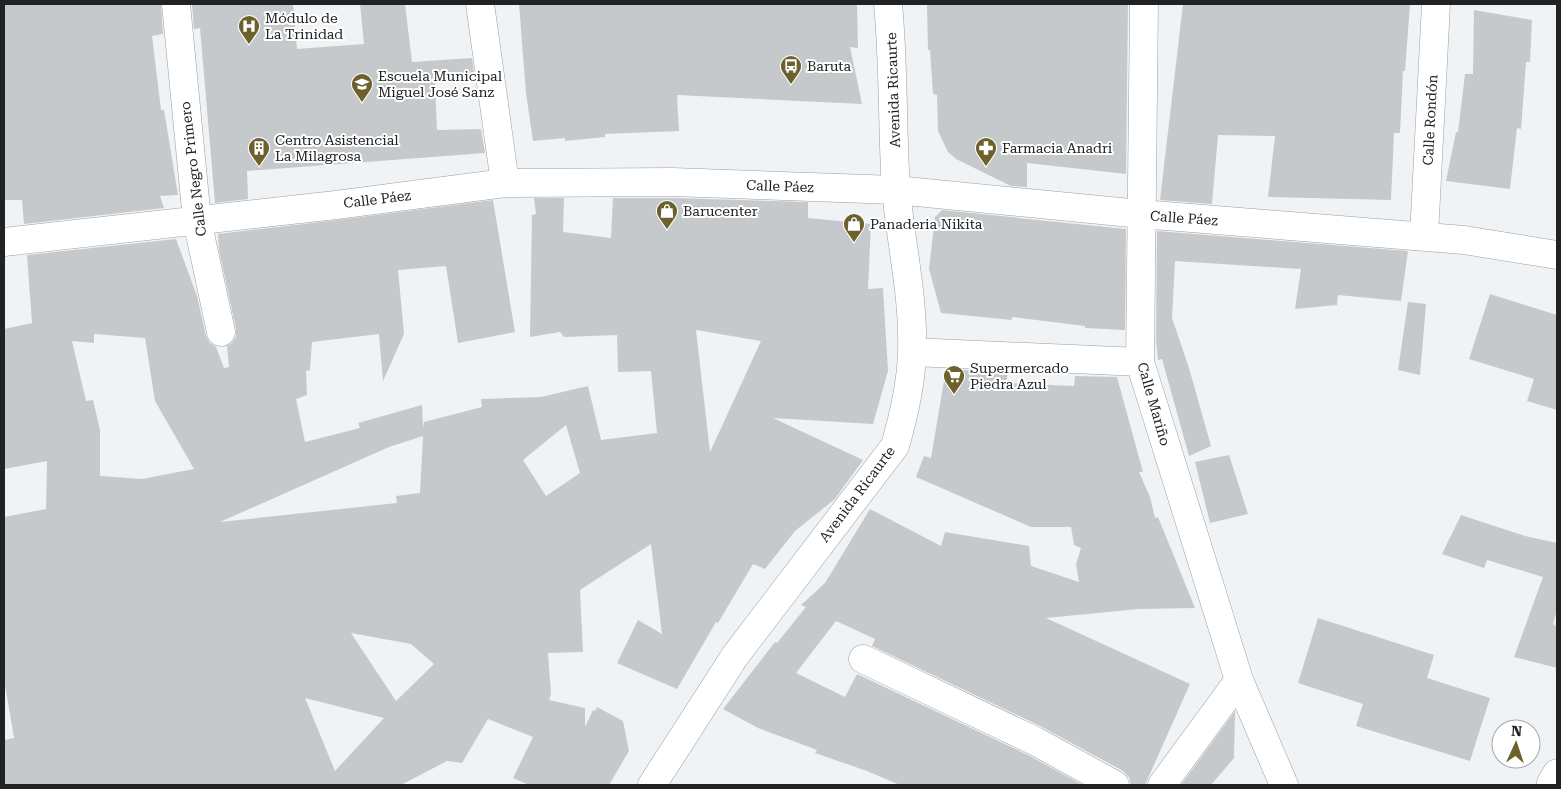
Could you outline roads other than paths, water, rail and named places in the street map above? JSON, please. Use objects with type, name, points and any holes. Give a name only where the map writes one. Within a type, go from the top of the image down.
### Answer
[{"type":"street","name":"Calle Negro Primero","points":[[176,4],[197,220],[221,332]]},
{"type":"street","points":[[480,4],[506,182]]},
{"type":"street","name":"Avenida Ricaurte","points":[[652,785],[735,656],[895,446],[908,394],[912,352],[911,316],[896,190],[891,30],[888,4]]},
{"type":"street","name":"Calle Mariño","points":[[1144,4],[1140,214],[1140,362],[1239,680],[1284,785]]},
{"type":"street","name":"Calle Rondón","points":[[1424,236],[1436,4]]},
{"type":"street","name":"Calle Páez","points":[[4,242],[336,205],[506,182],[672,182],[896,190],[1140,214],[1424,236],[1464,240],[1557,255]]},
{"type":"street","points":[[912,352],[1140,362]]},
{"type":"street","points":[[863,660],[1035,740],[1115,785]]},
{"type":"street","points":[[1162,785],[1239,680]]},
{"type":"place","name":"Módulo de La Trinidad","points":[[249,45]]},
{"type":"place","name":"Baruta","points":[[791,85]]},
{"type":"place","name":"Escuela Municipal Miguel José Sanz","points":[[362,103]]},
{"type":"place","name":"Centro Asistencial La Milagrosa","points":[[259,167]]},
{"type":"place","name":"Farmacia Anadri","points":[[986,167]]},
{"type":"place","name":"Barucenter","points":[[667,230]]},
{"type":"place","name":"Panaderia Nikita","points":[[854,243]]},
{"type":"place","name":"Supermercado Piedra Azul","points":[[954,395]]}]
